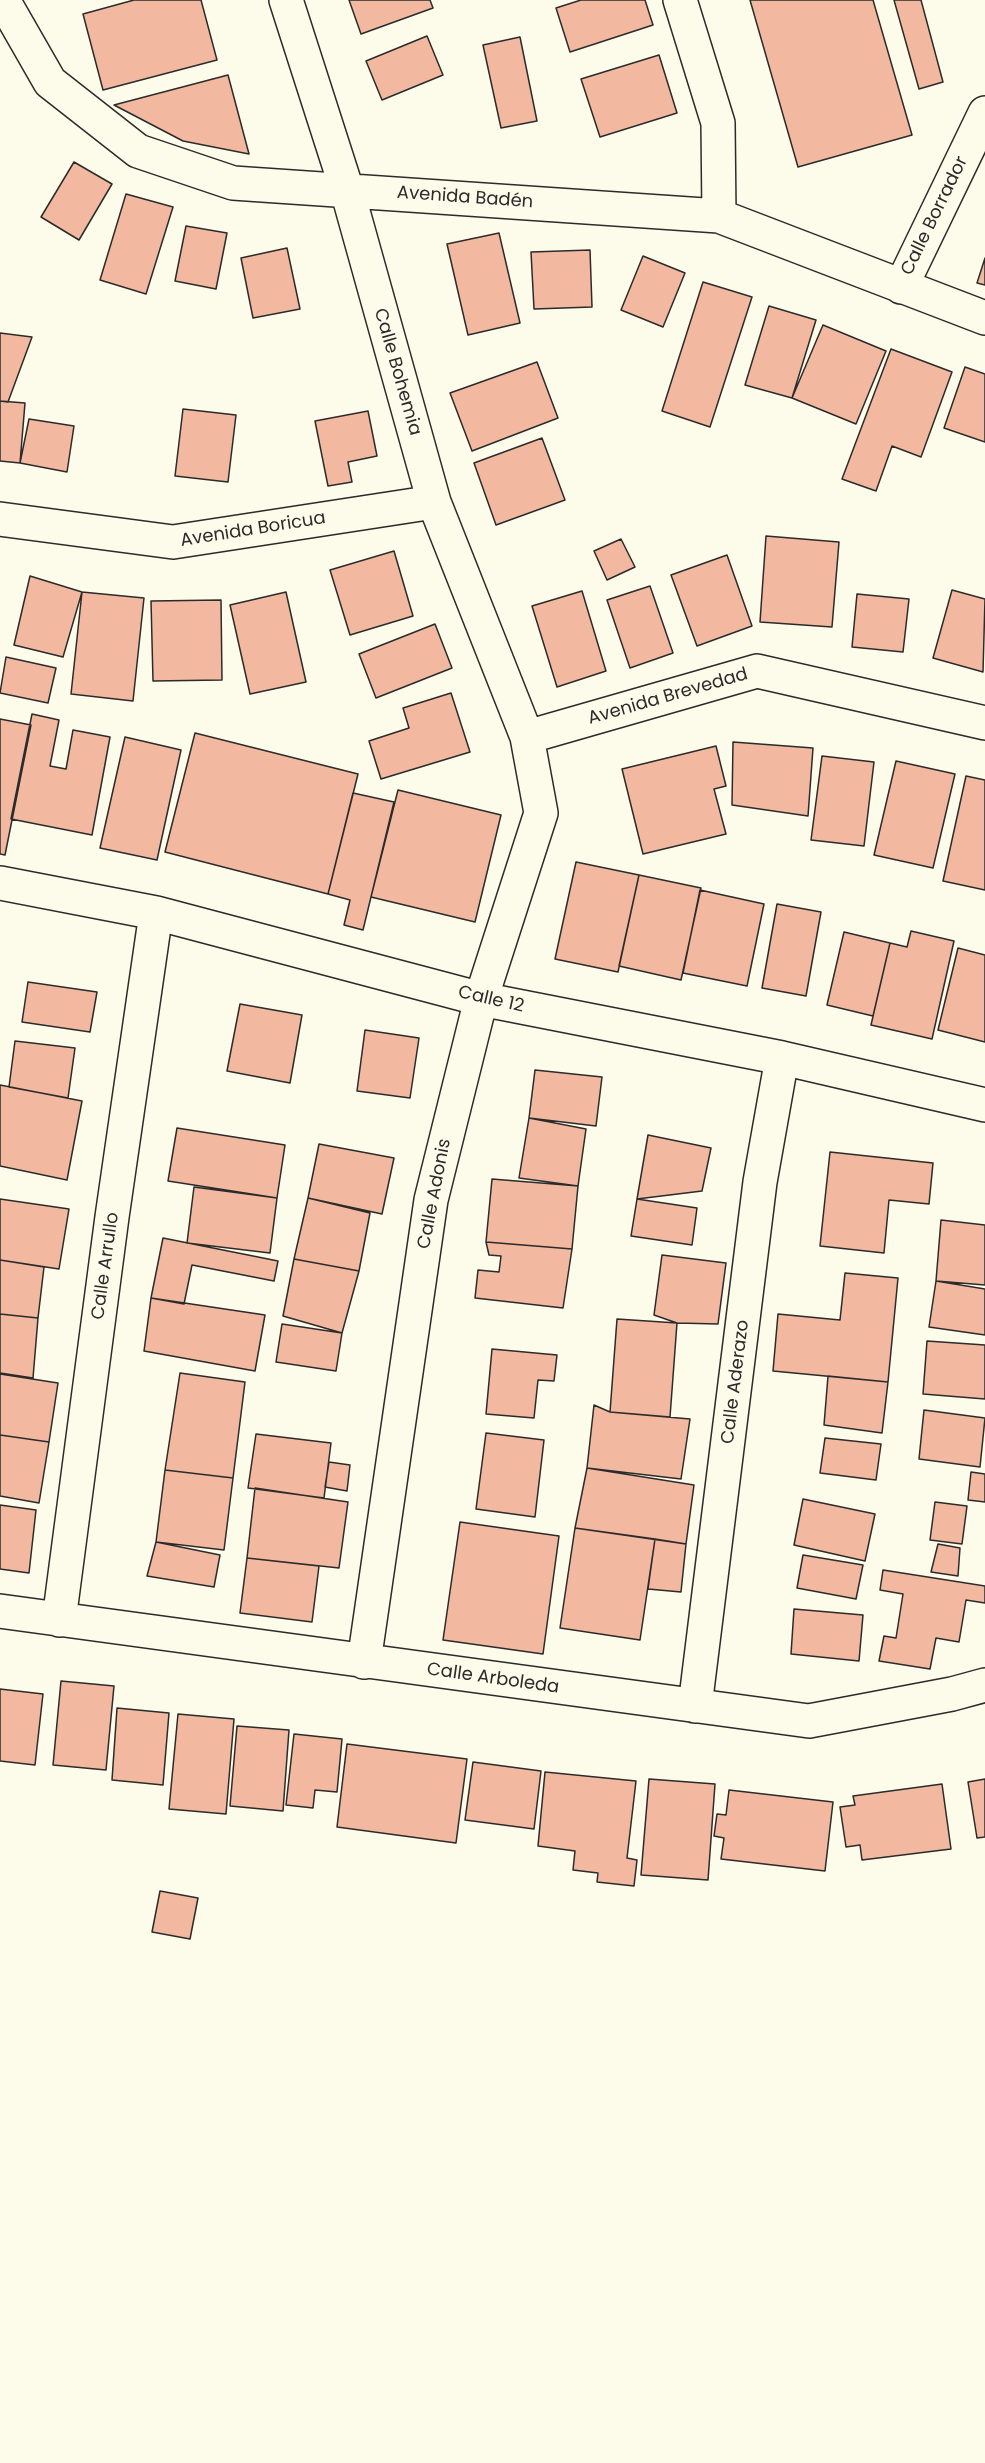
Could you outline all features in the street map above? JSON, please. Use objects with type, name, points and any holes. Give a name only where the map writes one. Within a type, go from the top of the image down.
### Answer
[{"type":"street","name":"Avenida Badén","points":[[3,0],[50,82],[138,150],[233,183],[719,216],[985,318]]},
{"type":"street","name":"Calle Bohemia","points":[[286,0],[347,190],[434,502],[527,737]]},
{"type":"street","points":[[680,0],[718,123],[719,216]]},
{"type":"street","name":"Calle Borrador","points":[[901,287],[985,113]]},
{"type":"street","name":"Avenida Boricua","points":[[0,519],[173,542],[434,502]]},
{"type":"street","name":"Avenida Brevedad","points":[[527,737],[757,671],[985,723]]},
{"type":"street","name":"Calle Adonis","points":[[364,1662],[431,1200],[481,999],[541,813],[527,737]]},
{"type":"street","name":"Calle 12","points":[[0,883],[156,913],[481,999],[782,1058],[985,1105]]},
{"type":"street","name":"Calle Arrullo","points":[[59,1620],[112,1217],[156,913]]},
{"type":"street","name":"Calle Aderazo","points":[[695,1706],[760,1182],[782,1058]]},
{"type":"street","name":"Calle Arboleda","points":[[0,1611],[809,1721],[952,1694],[985,1685]]},
{"type":"building","points":[[134,0],[201,0],[217,60],[103,90],[83,14]]},
{"type":"building","points":[[349,0],[430,0],[433,8],[361,34]]},
{"type":"building","points":[[581,0],[645,0],[653,25],[570,52],[556,8]]},
{"type":"building","points":[[750,0],[873,0],[912,135],[798,167]]},
{"type":"building","points":[[894,0],[921,0],[943,82],[919,89]]},
{"type":"building","points":[[427,36],[443,75],[382,100],[366,61]]},
{"type":"building","points":[[520,37],[537,121],[501,128],[483,45]]},
{"type":"building","points":[[659,55],[677,113],[600,137],[581,79]]},
{"type":"building","points":[[228,75],[249,154],[183,141],[114,105]]},
{"type":"building","points":[[74,162],[112,184],[79,240],[41,217]]},
{"type":"building","points":[[126,194],[173,207],[146,294],[100,280]]},
{"type":"building","points":[[186,226],[227,233],[216,289],[175,281]]},
{"type":"building","points":[[499,233],[520,323],[468,335],[447,244]]},
{"type":"building","points":[[287,248],[300,309],[253,318],[241,258]]},
{"type":"building","points":[[590,250],[592,307],[534,309],[531,252]]},
{"type":"building","points":[[643,256],[685,273],[663,327],[621,310]]},
{"type":"building","points":[[985,258],[985,285],[977,283]]},
{"type":"building","points":[[703,282],[752,297],[710,427],[662,411]]},
{"type":"building","points":[[769,306],[816,320],[792,398],[745,385]]},
{"type":"building","points":[[823,325],[886,351],[856,424],[792,398]]},
{"type":"building","points":[[0,333],[32,337],[8,402],[0,401]]},
{"type":"building","points":[[891,349],[952,372],[921,457],[892,446],[876,491],[842,479]]},
{"type":"building","points":[[537,362],[558,418],[472,451],[450,393]]},
{"type":"building","points":[[965,367],[985,374],[985,442],[944,428]]},
{"type":"building","points":[[0,401],[25,403],[20,463],[0,461]]},
{"type":"building","points":[[183,409],[236,415],[228,482],[175,476]]},
{"type":"building","points":[[368,411],[377,456],[348,462],[352,482],[328,486],[315,421]]},
{"type":"building","points":[[29,419],[74,426],[67,472],[20,463]]},
{"type":"building","points":[[542,438],[565,500],[496,525],[474,463]]},
{"type":"building","points":[[766,536],[839,542],[832,627],[760,622]]},
{"type":"building","points":[[621,539],[635,567],[607,580],[594,551]]},
{"type":"building","points":[[394,551],[413,616],[350,635],[330,570]]},
{"type":"building","points":[[727,555],[752,626],[697,646],[671,575]]},
{"type":"building","points":[[30,576],[82,592],[63,657],[14,645]]},
{"type":"building","points":[[650,586],[673,653],[630,668],[607,600]]},
{"type":"building","points":[[952,590],[985,599],[983,672],[933,658]]},
{"type":"building","points":[[582,591],[606,671],[557,687],[532,606]]},
{"type":"building","points":[[82,592],[144,598],[133,701],[71,694]]},
{"type":"building","points":[[286,592],[306,682],[250,694],[230,605]]},
{"type":"building","points":[[857,594],[909,599],[903,652],[852,647]]},
{"type":"building","points":[[221,600],[222,680],[153,681],[151,601]]},
{"type":"building","points":[[435,624],[452,668],[376,698],[359,654]]},
{"type":"building","points":[[6,657],[56,668],[48,703],[0,693]]},
{"type":"building","points":[[451,693],[470,752],[381,779],[369,741],[409,728],[403,708]]},
{"type":"building","points":[[32,714],[59,720],[50,766],[66,769],[73,730],[110,737],[92,835],[11,819]]},
{"type":"building","points":[[0,719],[31,725],[5,855],[0,854]]},
{"type":"building","points":[[195,733],[358,774],[328,894],[165,852]]},
{"type":"building","points":[[125,737],[181,750],[157,860],[100,848]]},
{"type":"building","points":[[733,742],[813,748],[808,816],[732,805]]},
{"type":"building","points":[[716,746],[726,786],[714,789],[726,834],[643,854],[622,769]]},
{"type":"building","points":[[822,756],[874,762],[864,846],[811,840]]},
{"type":"building","points":[[896,761],[955,774],[933,868],[874,855]]},
{"type":"building","points":[[966,776],[985,780],[985,890],[943,881]]},
{"type":"building","points":[[398,790],[501,815],[475,922],[371,897]]},
{"type":"building","points":[[353,793],[394,802],[363,930],[344,925],[350,900],[328,894]]},
{"type":"building","points":[[576,862],[639,875],[618,972],[555,959]]},
{"type":"building","points":[[639,875],[701,888],[681,980],[619,966]]},
{"type":"building","points":[[700,890],[764,904],[747,986],[683,973]]},
{"type":"building","points":[[777,904],[821,912],[806,996],[762,988]]},
{"type":"building","points":[[911,931],[954,941],[932,1039],[871,1025],[890,943],[907,947]]},
{"type":"building","points":[[844,932],[890,943],[873,1016],[827,1005]]},
{"type":"building","points":[[958,948],[985,955],[985,1042],[938,1030]]},
{"type":"building","points":[[28,982],[97,992],[90,1032],[22,1022]]},
{"type":"building","points":[[240,1004],[302,1015],[290,1083],[227,1071]]},
{"type":"building","points":[[365,1030],[419,1038],[410,1098],[357,1091]]},
{"type":"building","points":[[15,1041],[75,1048],[68,1098],[9,1087]]},
{"type":"building","points":[[535,1070],[602,1077],[596,1126],[529,1118]]},
{"type":"building","points":[[0,1085],[82,1101],[67,1180],[0,1166]]},
{"type":"building","points":[[529,1118],[586,1129],[578,1186],[519,1178]]},
{"type":"building","points":[[177,1128],[285,1145],[277,1198],[168,1181]]},
{"type":"building","points":[[648,1135],[711,1148],[702,1191],[637,1199]]},
{"type":"building","points":[[319,1144],[394,1158],[382,1214],[308,1198]]},
{"type":"building","points":[[830,1152],[933,1163],[929,1204],[889,1200],[884,1253],[820,1246]]},
{"type":"building","points":[[492,1179],[578,1186],[572,1249],[486,1242]]},
{"type":"building","points":[[194,1187],[277,1198],[270,1253],[187,1243]]},
{"type":"building","points":[[308,1198],[370,1213],[359,1271],[294,1259]]},
{"type":"building","points":[[0,1199],[69,1209],[59,1269],[0,1260]]},
{"type":"building","points":[[637,1199],[697,1208],[692,1245],[631,1236]]},
{"type":"building","points":[[941,1220],[985,1225],[985,1285],[936,1281]]},
{"type":"building","points":[[163,1238],[278,1261],[274,1281],[192,1265],[184,1304],[151,1298]]},
{"type":"building","points":[[486,1242],[572,1249],[563,1308],[475,1298],[478,1270],[499,1272],[501,1256],[489,1255]]},
{"type":"building","points":[[662,1255],[726,1263],[718,1324],[677,1323],[654,1315]]},
{"type":"building","points":[[294,1259],[359,1271],[342,1333],[283,1316]]},
{"type":"building","points":[[0,1260],[44,1267],[38,1318],[0,1314]]},
{"type":"building","points":[[845,1273],[898,1278],[888,1382],[773,1371],[778,1314],[840,1320]]},
{"type":"building","points":[[936,1281],[985,1289],[985,1335],[929,1327]]},
{"type":"building","points":[[151,1298],[265,1315],[255,1371],[144,1351]]},
{"type":"building","points":[[0,1314],[38,1318],[33,1378],[0,1373]]},
{"type":"building","points":[[617,1319],[677,1323],[670,1417],[610,1412]]},
{"type":"building","points":[[282,1324],[342,1333],[336,1371],[276,1362]]},
{"type":"building","points":[[927,1341],[985,1345],[985,1399],[923,1394]]},
{"type":"building","points":[[492,1349],[557,1355],[554,1381],[538,1380],[534,1418],[486,1414]]},
{"type":"building","points":[[180,1373],[245,1382],[233,1478],[165,1470]]},
{"type":"building","points":[[0,1374],[58,1383],[49,1442],[0,1435]]},
{"type":"building","points":[[828,1376],[888,1382],[882,1433],[824,1425]]},
{"type":"building","points":[[594,1405],[610,1412],[690,1419],[681,1479],[587,1468]]},
{"type":"building","points":[[924,1410],[985,1418],[980,1467],[919,1459]]},
{"type":"building","points":[[486,1433],[544,1440],[535,1517],[476,1509]]},
{"type":"building","points":[[256,1434],[331,1443],[324,1498],[248,1488]]},
{"type":"building","points":[[0,1435],[49,1442],[39,1503],[0,1496]]},
{"type":"building","points":[[825,1438],[881,1444],[876,1480],[820,1473]]},
{"type":"building","points":[[329,1462],[350,1465],[347,1491],[325,1487]]},
{"type":"building","points":[[587,1468],[694,1485],[686,1544],[575,1528]]},
{"type":"building","points":[[165,1470],[233,1478],[224,1550],[156,1542]]},
{"type":"building","points":[[971,1472],[985,1474],[985,1502],[968,1500]]},
{"type":"building","points":[[255,1488],[348,1502],[339,1568],[247,1558]]},
{"type":"building","points":[[803,1499],[875,1514],[865,1561],[794,1545]]},
{"type":"building","points":[[935,1502],[967,1506],[962,1544],[930,1540]]},
{"type":"building","points":[[0,1505],[36,1510],[29,1573],[0,1569]]},
{"type":"building","points":[[460,1522],[559,1536],[543,1654],[443,1640]]},
{"type":"building","points":[[575,1528],[655,1539],[640,1640],[560,1628]]},
{"type":"building","points":[[655,1539],[686,1544],[681,1592],[648,1589]]},
{"type":"building","points":[[156,1542],[220,1555],[214,1587],[147,1576]]},
{"type":"building","points":[[938,1544],[960,1548],[958,1576],[931,1572]]},
{"type":"building","points":[[803,1555],[863,1565],[856,1599],[797,1588]]},
{"type":"building","points":[[247,1558],[319,1566],[312,1622],[240,1613]]},
{"type":"building","points":[[883,1570],[985,1586],[985,1603],[966,1600],[959,1642],[936,1638],[930,1669],[879,1661],[884,1636],[896,1638],[903,1594],[880,1590]]},
{"type":"building","points":[[794,1609],[863,1615],[859,1661],[791,1654]]},
{"type":"building","points":[[61,1681],[114,1686],[106,1770],[53,1765]]},
{"type":"building","points":[[0,1689],[43,1694],[35,1765],[0,1761]]},
{"type":"building","points":[[117,1708],[169,1713],[163,1785],[112,1780]]},
{"type":"building","points":[[178,1714],[234,1719],[226,1814],[169,1809]]},
{"type":"building","points":[[237,1726],[289,1730],[283,1811],[230,1806]]},
{"type":"building","points":[[294,1734],[342,1739],[337,1792],[315,1790],[313,1808],[286,1805]]},
{"type":"building","points":[[347,1744],[467,1759],[456,1843],[337,1827]]},
{"type":"building","points":[[473,1762],[541,1771],[534,1829],[465,1820]]},
{"type":"building","points":[[545,1772],[636,1781],[627,1858],[637,1860],[634,1886],[597,1882],[598,1873],[573,1870],[575,1851],[538,1846]]},
{"type":"building","points":[[649,1779],[715,1784],[708,1880],[641,1875]]},
{"type":"building","points":[[985,1779],[985,1837],[977,1838],[968,1782]]},
{"type":"building","points":[[942,1784],[951,1849],[862,1860],[860,1845],[846,1847],[840,1807],[855,1805],[853,1796]]},
{"type":"building","points":[[729,1790],[833,1802],[825,1871],[721,1859],[724,1838],[714,1836],[717,1814],[726,1815]]},
{"type":"building","points":[[160,1891],[198,1898],[190,1939],[152,1932]]}]
